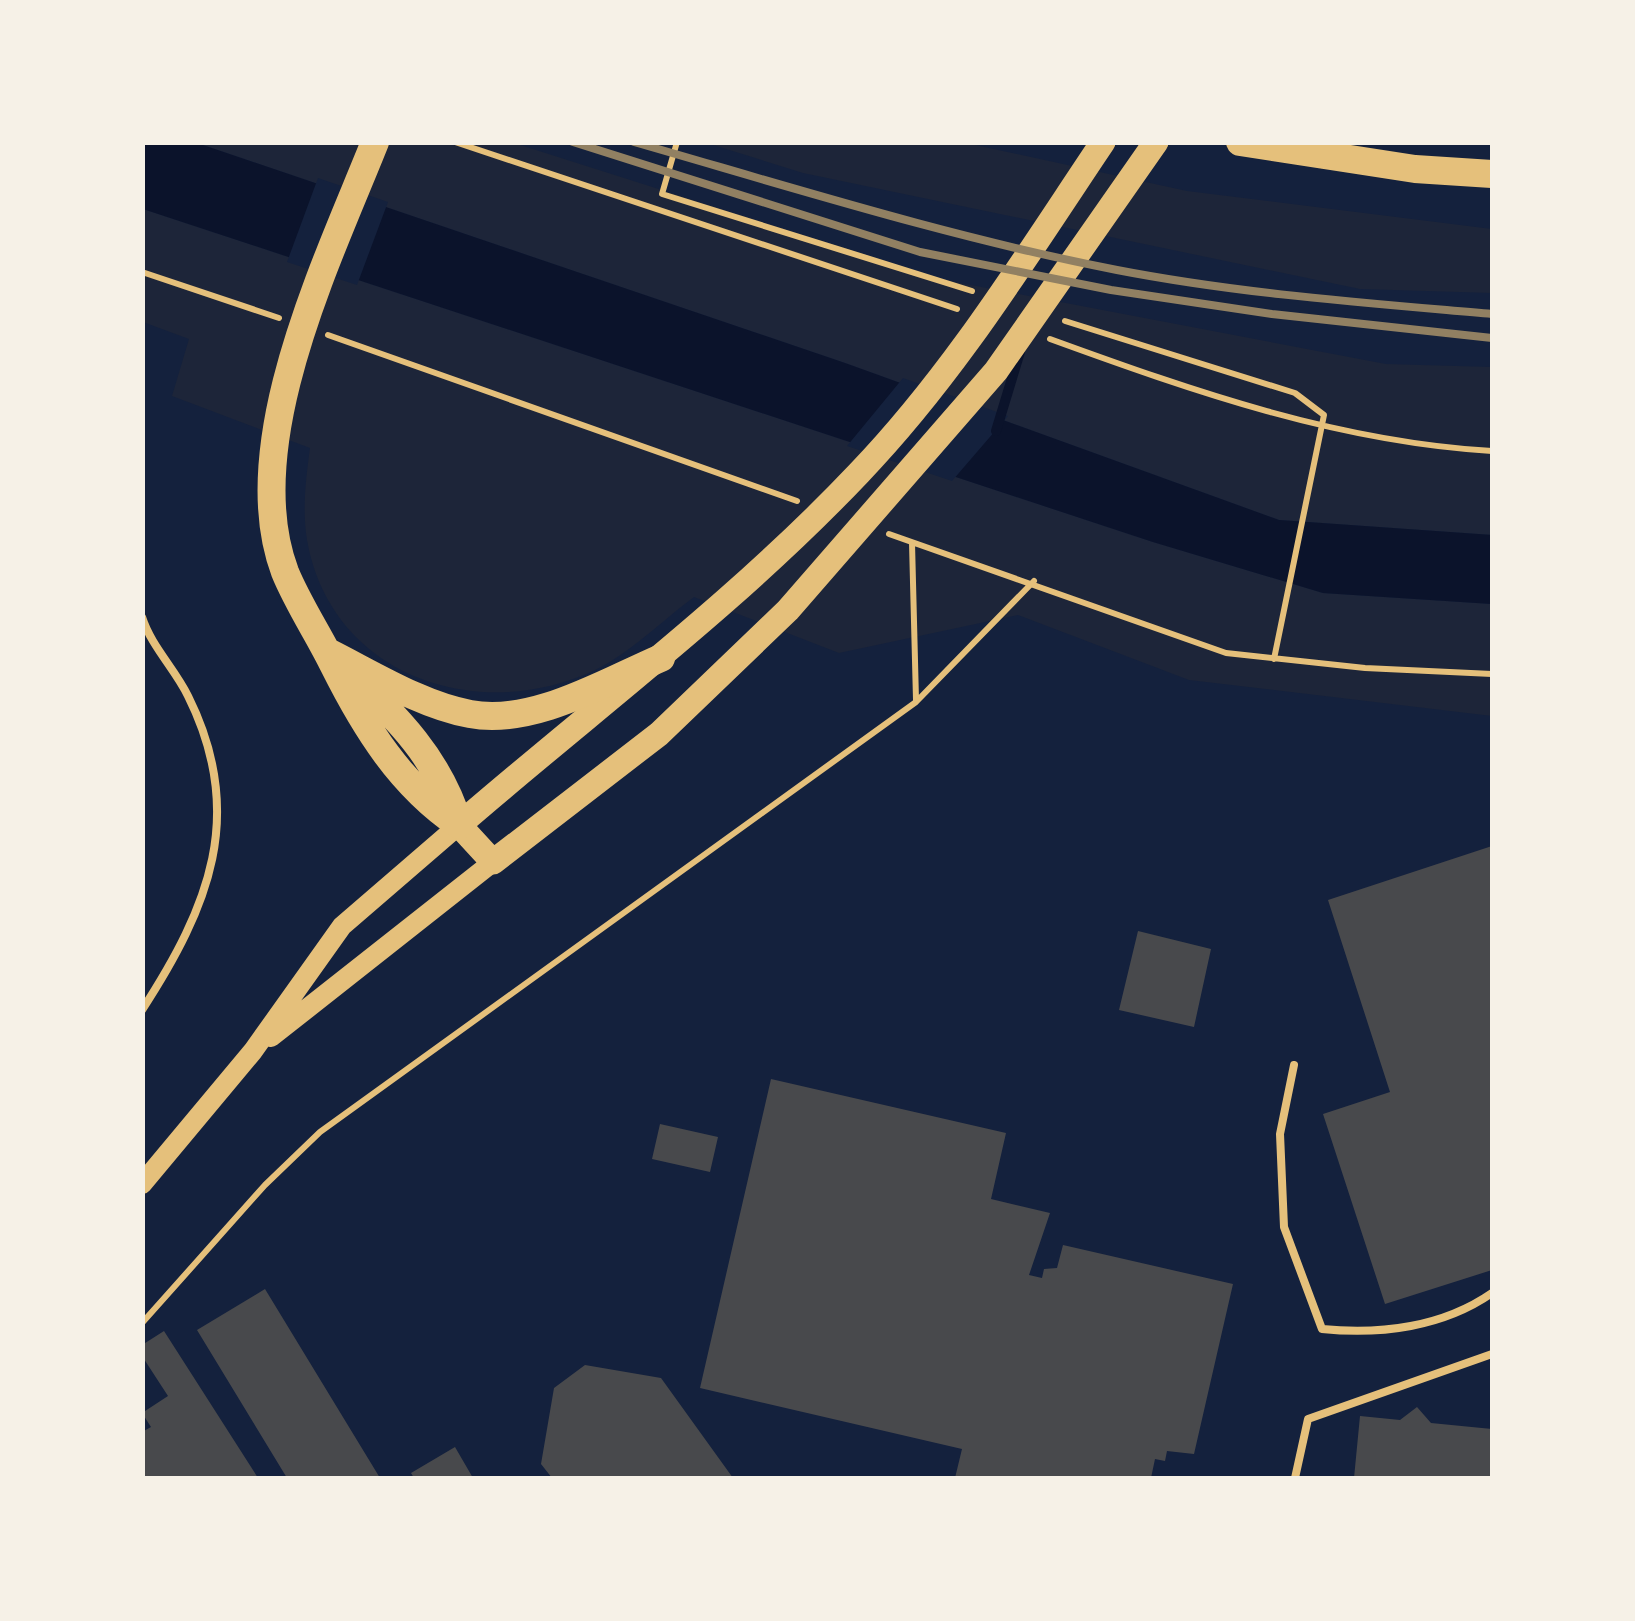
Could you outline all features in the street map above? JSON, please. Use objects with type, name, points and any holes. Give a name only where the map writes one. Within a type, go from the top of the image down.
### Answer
[{"type":"highway","points":[[374,142],[287,368],[272,493],[284,570],[328,652],[401,720],[430,755],[449,791],[459,824]]},
{"type":"highway","points":[[1240,142],[1415,169],[1492,174]]},
{"type":"highway","points":[[328,652],[409,692],[471,714],[518,712],[568,698],[661,658]]},
{"type":"main road","points":[[142,1184],[253,1051],[342,926],[740,592],[862,471],[969,340],[1103,142]]},
{"type":"main road","points":[[253,1051],[659,734],[788,610],[996,371],[1156,142]]},
{"type":"main road","points":[[459,824],[492,862]]},
{"type":"lane","points":[[142,617],[188,696],[209,750],[219,799],[218,841],[206,888],[188,935],[142,1010]]},
{"type":"lane","points":[[1294,1065],[1280,1134],[1284,1227],[1322,1329],[1375,1334],[1468,1310],[1492,1293]]},
{"type":"lane","points":[[1295,1478],[1308,1418],[1492,1354]]},
{"type":"path","points":[[455,142],[971,313]]},
{"type":"path","points":[[677,142],[662,194],[984,296]]},
{"type":"path","points":[[142,272],[286,321]]},
{"type":"path","points":[[1060,319],[1295,393],[1324,415],[1274,659]]},
{"type":"path","points":[[323,334],[804,503]]},
{"type":"path","points":[[1036,335],[1196,392],[1322,426],[1492,450]]},
{"type":"path","points":[[876,530],[1034,582],[1226,653],[1492,674]]},
{"type":"path","points":[[912,543],[916,702]]},
{"type":"path","points":[[142,1323],[265,1185],[320,1132],[916,702],[1034,582]]},
{"type":"shaded area","points":[[143,143],[197,143],[845,363],[1279,520],[1492,535],[1492,604],[1323,593],[1153,542],[143,209]]},
{"type":"shaded area","points":[[197,143],[514,143],[945,280],[1386,364],[1492,367],[1492,535],[1279,520],[845,363]]},
{"type":"shaded area","points":[[707,143],[966,143],[1187,191],[1492,229],[1492,293],[1360,289],[803,173]]},
{"type":"shaded area","points":[[143,209],[1153,542],[1323,593],[1492,604],[1492,716],[1189,680],[1018,615],[839,653],[694,597],[608,663],[550,686],[504,692],[459,689],[416,677],[378,656],[346,626],[322,587],[306,529],[310,448],[172,396],[189,339],[143,322]]},
{"type":"pier","points":[[318,178],[388,202],[357,285],[287,262]]},
{"type":"pier","points":[[903,378],[1008,416],[952,481],[847,446]]},
{"type":"building","points":[[1492,846],[1492,1270],[1385,1304],[1323,1114],[1390,1092],[1328,900]]},
{"type":"building","points":[[1138,931],[1211,949],[1194,1027],[1119,1010]]},
{"type":"building","points":[[771,1079],[1006,1133],[991,1199],[1050,1213],[1029,1275],[1042,1278],[1044,1269],[1057,1268],[1063,1245],[1233,1284],[1194,1454],[1167,1451],[1165,1461],[1155,1459],[1151,1478],[955,1478],[962,1449],[700,1388]]},
{"type":"building","points":[[660,1124],[718,1137],[710,1172],[652,1159]]},
{"type":"building","points":[[265,1289],[380,1478],[287,1478],[197,1330]]},
{"type":"building","points":[[164,1331],[258,1478],[142,1478],[142,1432],[151,1427],[142,1413],[168,1396],[142,1356],[142,1345]]},
{"type":"building","points":[[585,1365],[661,1378],[733,1478],[552,1478],[541,1464],[554,1388]]},
{"type":"building","points":[[1417,1407],[1431,1423],[1492,1429],[1492,1478],[1354,1478],[1360,1416],[1400,1420]]},
{"type":"building","points":[[455,1447],[473,1478],[414,1478],[411,1473]]},
{"type":"waterway","points":[[996,431],[1020,352]]},
{"type":"railway","points":[[573,142],[920,252],[1111,290],[1272,314],[1492,338]]},
{"type":"railway","points":[[634,142],[934,228],[1117,270],[1257,292],[1492,314]]}]
